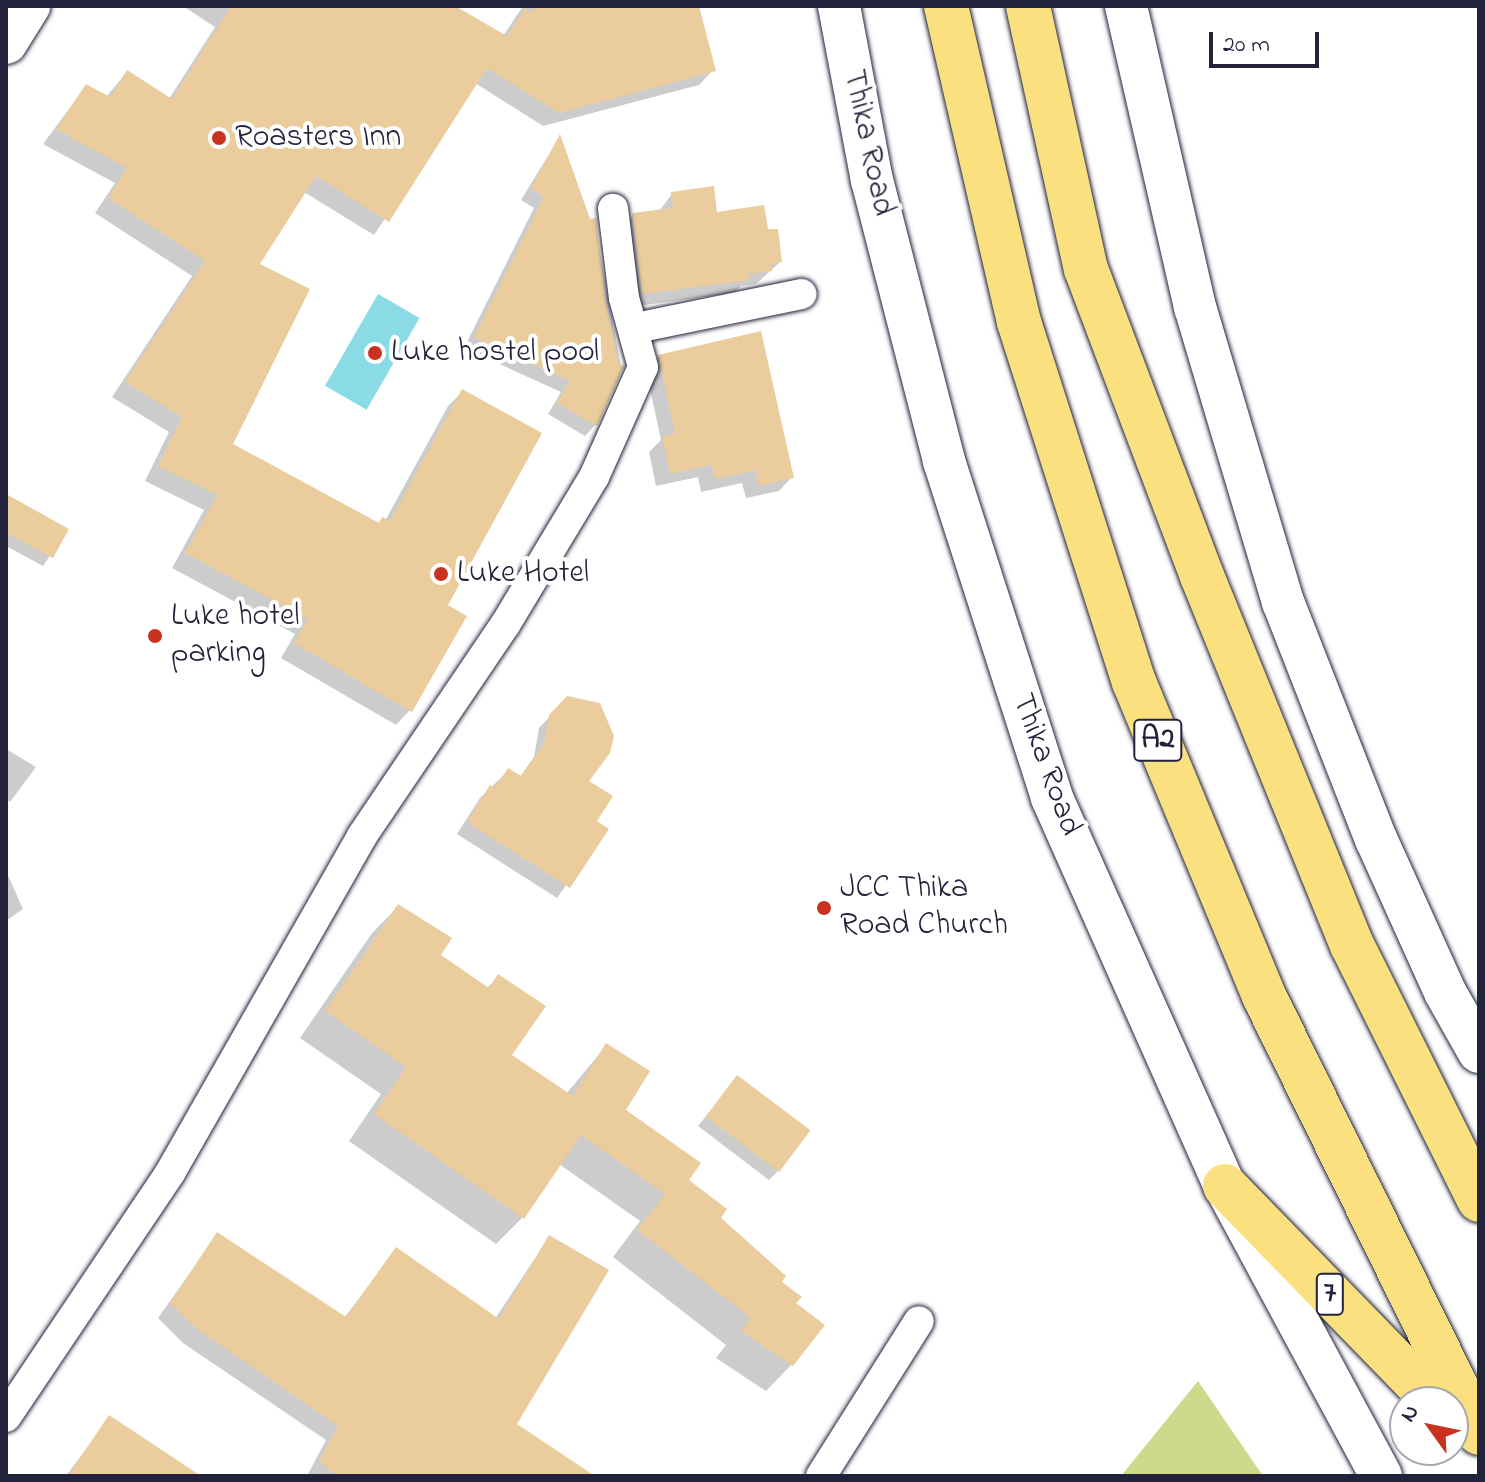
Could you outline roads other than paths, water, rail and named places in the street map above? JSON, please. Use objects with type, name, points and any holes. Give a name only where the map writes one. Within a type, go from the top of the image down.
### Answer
[{"type":"highway","name":"A2","points":[[946,6],[1019,322],[1134,682],[1264,996],[1479,1433]]},
{"type":"highway","points":[[1028,6],[1086,269],[1352,945],[1479,1200]]},
{"type":"highway","name":"7","points":[[1225,1186],[1419,1386]]},
{"type":"main road","points":[[6,43],[29,6]]},
{"type":"main road","name":"Thika Road","points":[[839,6],[872,180],[944,461],[1048,785],[1225,1186],[1381,1476]]},
{"type":"main road","points":[[1126,6],[1195,307],[1283,602],[1376,839],[1445,992],[1479,1052]]},
{"type":"street","points":[[6,1417],[170,1173],[362,836],[505,625],[594,477],[643,367],[636,328],[624,298],[613,209]]},
{"type":"street","points":[[636,328],[802,294]]},
{"type":"street","points":[[821,1476],[919,1321]]},
{"type":"water","name":"Luke hostel pool","points":[[378,294],[420,318],[367,410],[325,386]]},
{"type":"place","name":"Roasters Inn","points":[[219,138]]},
{"type":"place","name":"Luke hostel pool","points":[[375,353]]},
{"type":"place","name":"Luke Hotel","points":[[441,574]]},
{"type":"place","name":"Luke hotel parking","points":[[155,636]]},
{"type":"place","name":"JCC Thika Road Church","points":[[824,908]]}]
